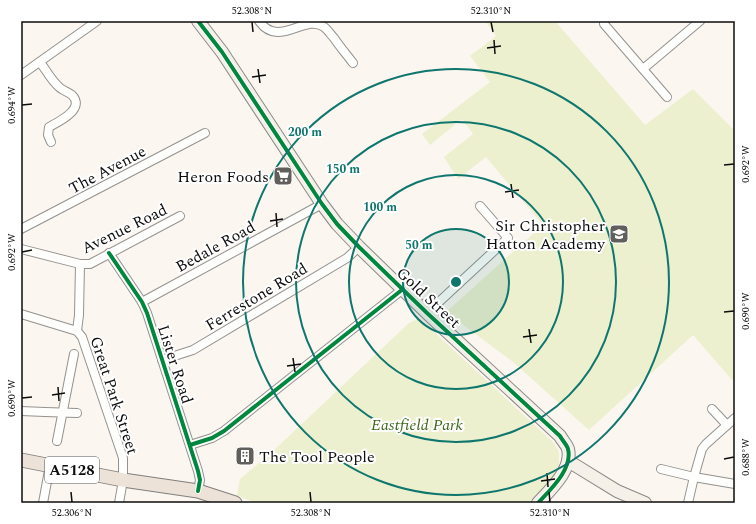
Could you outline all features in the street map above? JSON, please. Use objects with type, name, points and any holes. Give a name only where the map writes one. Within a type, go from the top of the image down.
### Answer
[{"type":"main road","name":"A5128","points":[[21,460],[123,480],[198,491],[235,503]]},
{"type":"street","points":[[21,75],[97,21]]},
{"type":"street","points":[[259,21],[268,29],[281,32],[289,31],[311,23],[317,23],[330,33],[353,63]]},
{"type":"street","points":[[604,21],[604,24],[667,97]]},
{"type":"street","points":[[643,69],[700,21]]},
{"type":"street","name":"Gold Street","points":[[202,22],[322,204],[337,224],[427,313],[560,436],[568,449],[568,462]]},
{"type":"street","points":[[40,62],[58,87],[72,95],[76,102],[75,108],[70,114],[49,127],[48,135],[51,142]]},
{"type":"street","name":"The Avenue","points":[[21,229],[205,133]]},
{"type":"street","name":"Bedale Road","points":[[142,302],[322,204]]},
{"type":"street","points":[[427,313],[508,238],[480,206]]},
{"type":"street","name":"Avenue Road","points":[[80,264],[90,264],[180,216]]},
{"type":"street","points":[[21,248],[80,264],[79,315],[77,331]]},
{"type":"street","name":"Ferrestone Road","points":[[162,360],[193,350],[347,258],[360,248]]},
{"type":"street","name":"Lister Road","points":[[109,253],[142,302],[198,471],[200,480],[198,491]]},
{"type":"street","points":[[190,445],[212,438],[224,431],[403,289]]},
{"type":"street","name":"Great Park Street","points":[[21,314],[77,331],[82,338],[123,458],[123,480],[119,503]]},
{"type":"street","points":[[57,441],[74,354]]},
{"type":"street","points":[[712,409],[727,425]]},
{"type":"street","points":[[21,410],[77,413]]},
{"type":"street","points":[[688,503],[702,449],[735,418]]},
{"type":"street","points":[[538,503],[562,475],[568,462],[617,491],[645,503]]},
{"type":"street","points":[[43,503],[50,466]]},
{"type":"street","points":[[661,469],[694,477],[735,484]]},
{"type":"green space","name":"Sir Christopher Hatton Academy","points":[[485,21],[555,21],[645,125],[693,89],[735,131],[735,377],[732,380],[693,335],[589,430],[513,362],[446,312],[543,225],[486,157],[458,179],[444,157],[473,134],[462,119],[430,145],[422,134],[490,82],[470,56],[496,36]]},
{"type":"green space","name":"Eastfield Park","points":[[419,318],[554,443],[559,452],[557,477],[532,503],[255,503],[237,495],[240,479],[272,452],[409,323]]},
{"type":"cycle path","points":[[198,21],[222,52],[322,204],[337,224],[427,313],[560,436],[568,449],[569,457],[567,464],[559,479],[538,503]]},
{"type":"cycle path","points":[[109,253],[142,302],[147,313],[198,471],[200,480],[198,491]]},
{"type":"cycle path","points":[[190,445],[212,438],[224,431],[403,289]]},
{"type":"place","name":"Heron Foods","points":[[283,176]]},
{"type":"place","name":"Sir Christopher Hatton Academy","points":[[619,234]]},
{"type":"place","name":"The Tool People","points":[[245,456]]}]
